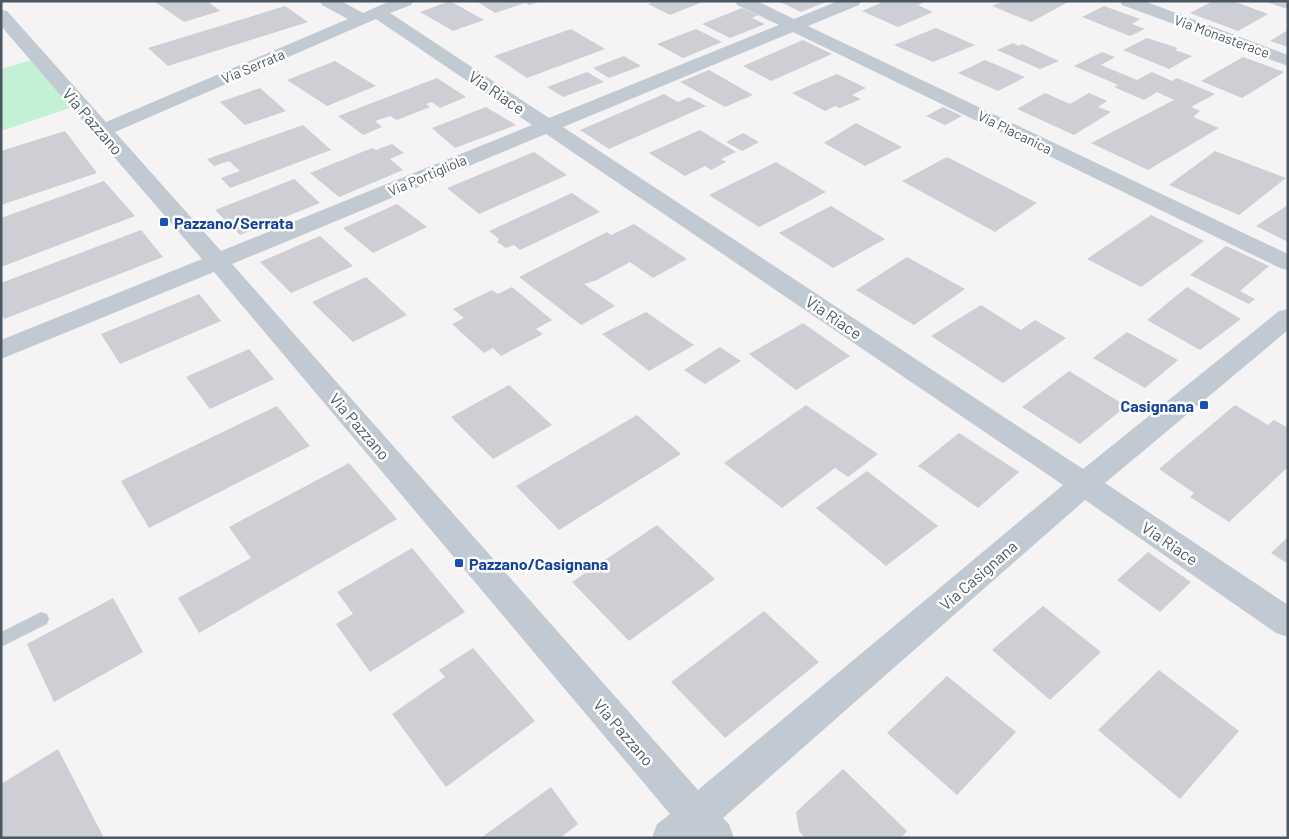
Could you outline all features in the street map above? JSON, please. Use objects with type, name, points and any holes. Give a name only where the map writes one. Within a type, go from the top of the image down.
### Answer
[{"type":"street","name":"Via Riace","points":[[328,1],[371,16],[546,126],[1084,484],[1288,623]]},
{"type":"street","name":"Via Serrata","points":[[102,131],[405,1]]},
{"type":"street","name":"Via Placanica","points":[[743,1],[1288,263]]},
{"type":"street","name":"Via Portigliola","points":[[1,350],[853,1]]},
{"type":"street","name":"Via Monasterace","points":[[1128,1],[1288,60]]},
{"type":"street","name":"Via Pazzano","points":[[1,15],[218,262],[694,831]]},
{"type":"street","name":"Via Casignana","points":[[694,831],[1084,484],[1288,317]]},
{"type":"lane","points":[[1,640],[41,619]]},
{"type":"green space","points":[[38,58],[79,105],[1,131],[1,69]]},
{"type":"building","points":[[154,1],[207,1],[220,11],[184,22]]},
{"type":"building","points":[[450,1],[484,20],[453,31],[420,12]]},
{"type":"building","points":[[476,1],[539,2],[529,5],[525,3],[495,13]]},
{"type":"building","points":[[655,1],[705,1],[670,15],[648,4]]},
{"type":"building","points":[[778,1],[828,1],[801,12]]},
{"type":"building","points":[[885,1],[919,1],[923,3],[918,5],[933,12],[898,27],[862,11]]},
{"type":"building","points":[[1003,1],[1070,1],[1031,22],[992,6]]},
{"type":"building","points":[[1213,1],[1233,1],[1268,14],[1238,31],[1190,13]]},
{"type":"building","points":[[1265,1],[1288,1],[1288,9],[1275,5]]},
{"type":"building","points":[[285,6],[308,22],[168,66],[148,48]]},
{"type":"building","points":[[1104,6],[1140,19],[1132,24],[1145,29],[1130,36],[1082,17]]},
{"type":"building","points":[[742,8],[758,15],[752,18],[765,24],[730,38],[702,24]]},
{"type":"building","points":[[936,28],[975,45],[933,62],[894,45]]},
{"type":"building","points":[[571,29],[605,49],[527,78],[494,56]]},
{"type":"building","points":[[696,29],[722,42],[683,58],[657,44]]},
{"type":"building","points":[[1288,30],[1288,47],[1270,41]]},
{"type":"building","points":[[1147,38],[1178,48],[1175,50],[1192,56],[1169,69],[1123,50]]},
{"type":"building","points":[[803,40],[832,54],[771,81],[743,66]]},
{"type":"building","points":[[1013,43],[1019,46],[1022,44],[1059,61],[1040,69],[997,50]]},
{"type":"building","points":[[1102,52],[1115,57],[1101,65],[1137,80],[1152,72],[1172,81],[1177,78],[1215,94],[1191,107],[1200,111],[1193,117],[1219,128],[1148,170],[1091,143],[1174,100],[1157,92],[1144,100],[1114,87],[1118,85],[1074,66]]},
{"type":"building","points":[[624,56],[641,66],[609,78],[593,68]]},
{"type":"building","points":[[1243,57],[1284,72],[1242,98],[1201,81]]},
{"type":"building","points":[[985,60],[1025,77],[998,91],[958,73]]},
{"type":"building","points":[[335,61],[376,86],[327,106],[287,80]]},
{"type":"building","points":[[709,70],[753,95],[725,107],[680,82]]},
{"type":"building","points":[[587,72],[604,82],[563,97],[547,87]]},
{"type":"building","points":[[837,74],[866,88],[852,95],[861,99],[840,108],[835,106],[825,111],[792,93]]},
{"type":"building","points":[[437,78],[466,97],[440,108],[432,102],[426,104],[430,107],[397,120],[390,116],[375,121],[382,127],[363,135],[338,116]]},
{"type":"building","points":[[260,88],[286,111],[245,125],[220,102]]},
{"type":"building","points":[[1045,93],[1070,104],[1089,93],[1107,101],[1098,107],[1111,112],[1074,135],[1017,109]]},
{"type":"building","points":[[664,94],[678,102],[689,97],[706,106],[609,149],[580,130]]},
{"type":"building","points":[[486,107],[516,125],[455,148],[432,128]]},
{"type":"building","points":[[943,107],[962,116],[945,125],[926,116]]},
{"type":"building","points":[[856,123],[902,147],[865,166],[824,143]]},
{"type":"building","points":[[303,125],[331,150],[230,188],[221,178],[240,171],[229,161],[214,166],[207,159]]},
{"type":"building","points":[[700,130],[736,152],[721,159],[726,162],[711,170],[705,166],[685,176],[649,153]]},
{"type":"building","points":[[65,131],[97,173],[1,205],[1,151]]},
{"type":"building","points":[[743,133],[759,142],[742,151],[726,142]]},
{"type":"building","points":[[392,144],[404,153],[390,159],[403,170],[339,197],[310,173],[372,148],[376,150]]},
{"type":"building","points":[[1215,151],[1286,178],[1239,215],[1169,185]]},
{"type":"building","points":[[534,152],[567,175],[479,214],[447,188]]},
{"type":"building","points":[[947,157],[1037,203],[995,232],[902,181]]},
{"type":"building","points":[[776,162],[826,192],[759,227],[709,195]]},
{"type":"building","points":[[294,179],[320,203],[240,235],[215,210]]},
{"type":"building","points":[[104,181],[135,216],[1,267],[1,218]]},
{"type":"building","points":[[572,193],[600,212],[520,250],[514,245],[506,248],[497,242],[499,239],[489,231]]},
{"type":"building","points":[[397,204],[427,227],[373,253],[343,228]]},
{"type":"building","points":[[1288,205],[1288,242],[1256,226]]},
{"type":"building","points":[[831,206],[885,239],[833,268],[779,233]]},
{"type":"building","points":[[1151,215],[1204,241],[1141,287],[1087,259]]},
{"type":"building","points":[[634,224],[687,259],[653,278],[630,262],[597,280],[584,284],[615,306],[581,325],[519,277],[607,232],[611,235]]},
{"type":"building","points":[[141,230],[163,257],[4,319],[1,313],[1,283]]},
{"type":"building","points":[[320,236],[353,266],[291,293],[260,262]]},
{"type":"building","points":[[1226,246],[1269,266],[1240,291],[1255,299],[1249,304],[1190,275]]},
{"type":"building","points":[[907,257],[965,289],[914,325],[856,290]]},
{"type":"building","points":[[366,277],[407,315],[353,342],[312,302]]},
{"type":"building","points":[[512,287],[552,320],[536,329],[543,334],[501,356],[493,348],[484,353],[452,324],[464,318],[453,309],[492,290],[498,294]]},
{"type":"building","points":[[1187,287],[1241,319],[1200,350],[1147,320]]},
{"type":"building","points":[[199,294],[221,321],[120,364],[101,334]]},
{"type":"building","points":[[981,305],[1021,330],[1035,320],[1066,338],[1003,383],[931,336]]},
{"type":"building","points":[[646,312],[694,345],[649,371],[602,334]]},
{"type":"building","points":[[803,323],[850,356],[796,390],[749,354]]},
{"type":"building","points":[[1127,332],[1178,360],[1145,388],[1093,358]]},
{"type":"building","points":[[720,347],[741,361],[705,384],[684,370]]},
{"type":"building","points":[[249,349],[274,379],[210,409],[186,377]]},
{"type":"building","points":[[1069,371],[1126,406],[1080,444],[1022,407]]},
{"type":"building","points":[[509,385],[552,425],[493,459],[451,417]]},
{"type":"building","points":[[806,405],[878,454],[848,477],[835,468],[782,508],[724,463]]},
{"type":"building","points":[[1235,405],[1268,425],[1274,420],[1288,428],[1288,467],[1229,522],[1190,497],[1194,493],[1159,469]]},
{"type":"building","points":[[277,406],[310,446],[149,528],[121,481]]},
{"type":"building","points":[[637,415],[681,454],[559,530],[516,486]]},
{"type":"building","points":[[959,433],[1019,472],[978,508],[918,466]]},
{"type":"building","points":[[349,463],[397,519],[199,633],[178,598],[251,558],[229,527]]},
{"type":"building","points":[[867,471],[938,526],[886,566],[816,508]]},
{"type":"building","points":[[657,525],[715,579],[629,641],[572,582]]},
{"type":"building","points":[[1288,537],[1288,564],[1271,553]]},
{"type":"building","points":[[412,548],[465,612],[370,672],[336,624],[353,614],[337,592]]},
{"type":"building","points":[[1148,552],[1191,582],[1160,612],[1117,580]]},
{"type":"building","points":[[113,598],[143,652],[54,702],[27,644]]},
{"type":"building","points":[[1043,606],[1101,652],[1050,700],[992,650]]},
{"type":"building","points":[[764,611],[819,662],[725,738],[671,682]]},
{"type":"building","points":[[473,648],[535,721],[446,787],[392,714],[445,677],[439,670]]},
{"type":"building","points":[[1159,670],[1239,731],[1180,799],[1098,730]]},
{"type":"building","points":[[947,676],[1016,732],[957,795],[887,733]]},
{"type":"building","points":[[58,749],[103,836],[100,838],[1,838],[1,784]]},
{"type":"building","points":[[843,769],[907,831],[901,838],[805,838],[799,831],[796,812]]},
{"type":"building","points":[[551,787],[578,824],[560,838],[481,838]]},
{"type":"place","name":"Pazzano/Serrata","points":[[164,222]]},
{"type":"place","name":"Casignana","points":[[1204,405]]},
{"type":"place","name":"Pazzano/Casignana","points":[[459,563]]}]
